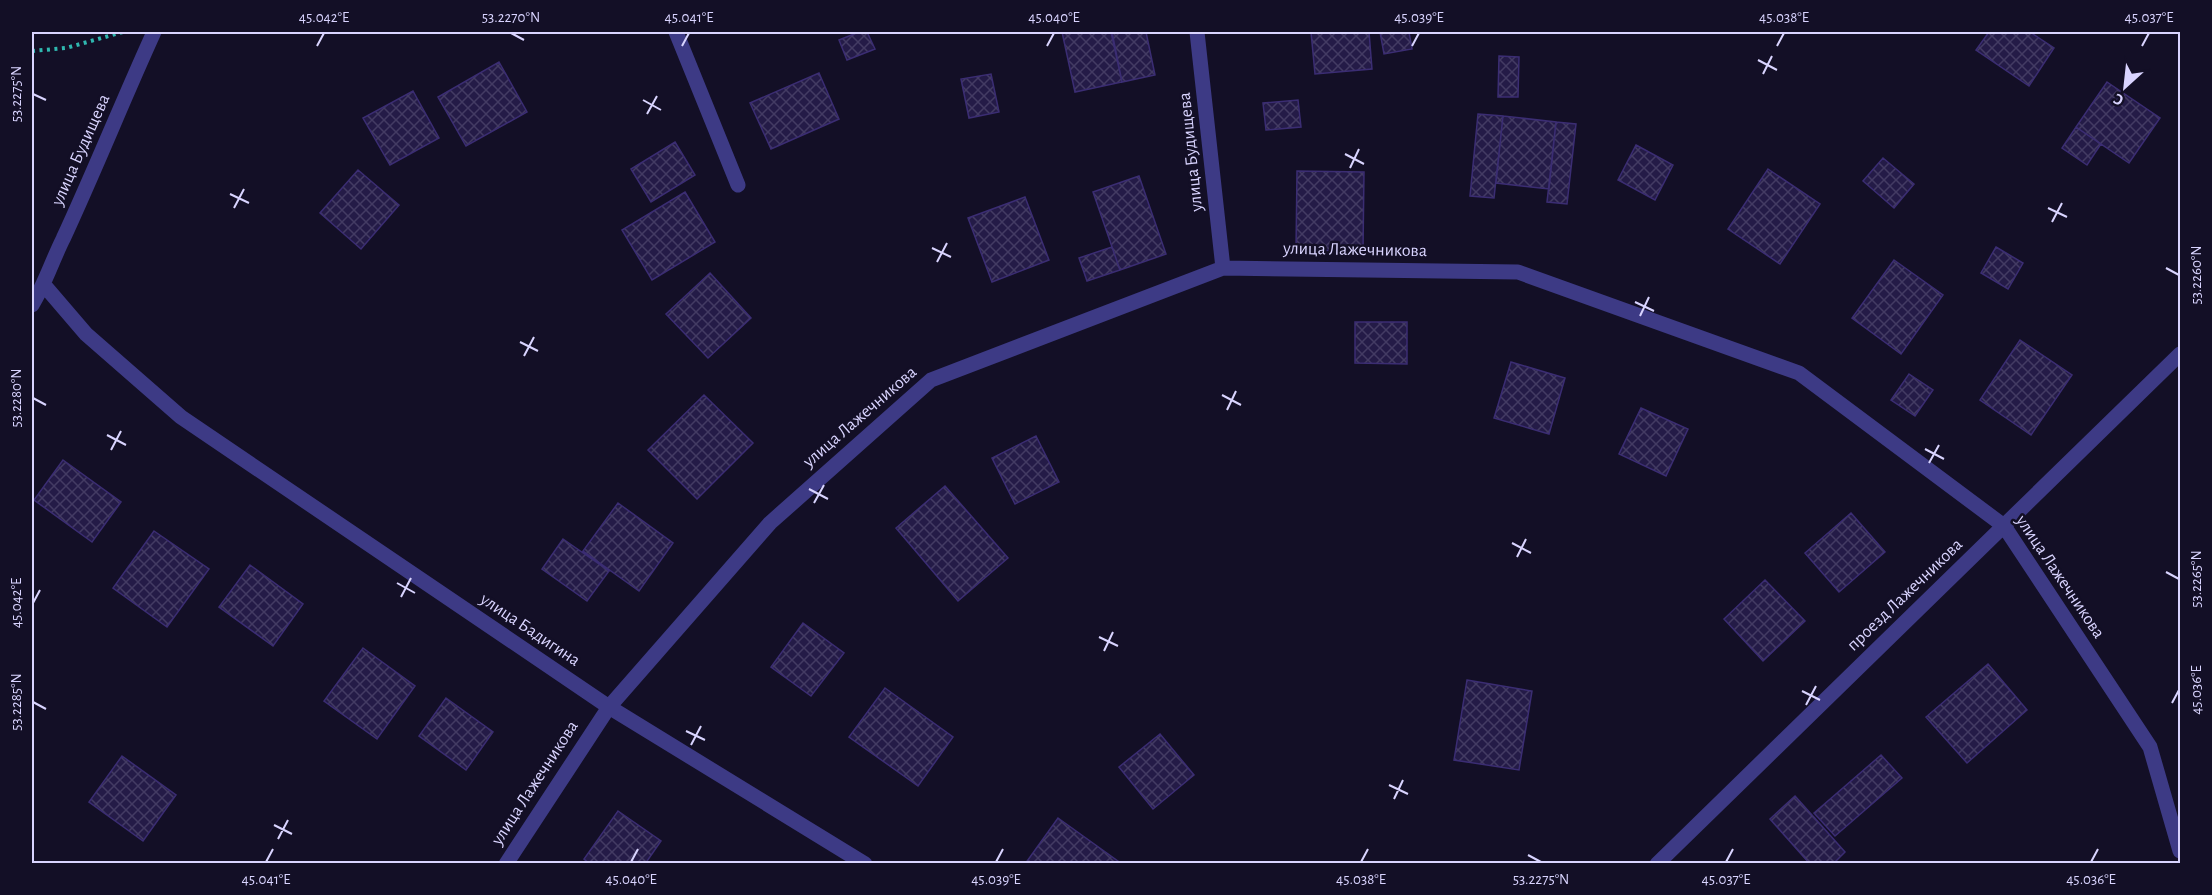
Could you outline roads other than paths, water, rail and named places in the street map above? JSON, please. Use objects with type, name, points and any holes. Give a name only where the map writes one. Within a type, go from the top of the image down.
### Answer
[{"type":"street","name":"улица Будищева","points":[[32,305],[44,285],[60,243],[95,170],[154,32]]},
{"type":"street","points":[[676,32],[738,185]]},
{"type":"street","name":"улица Будищева","points":[[1197,32],[1223,268]]},
{"type":"street","name":"улица Лажечникова","points":[[506,864],[609,707],[770,523],[931,380],[1223,268],[1518,272],[1799,373],[2004,526],[2150,747],[2181,851]]},
{"type":"street","name":"улица Бадигина","points":[[44,285],[86,334],[181,417],[609,707],[865,864]]},
{"type":"street","name":"проезд Лажечникова","points":[[1657,864],[2181,354]]}]
